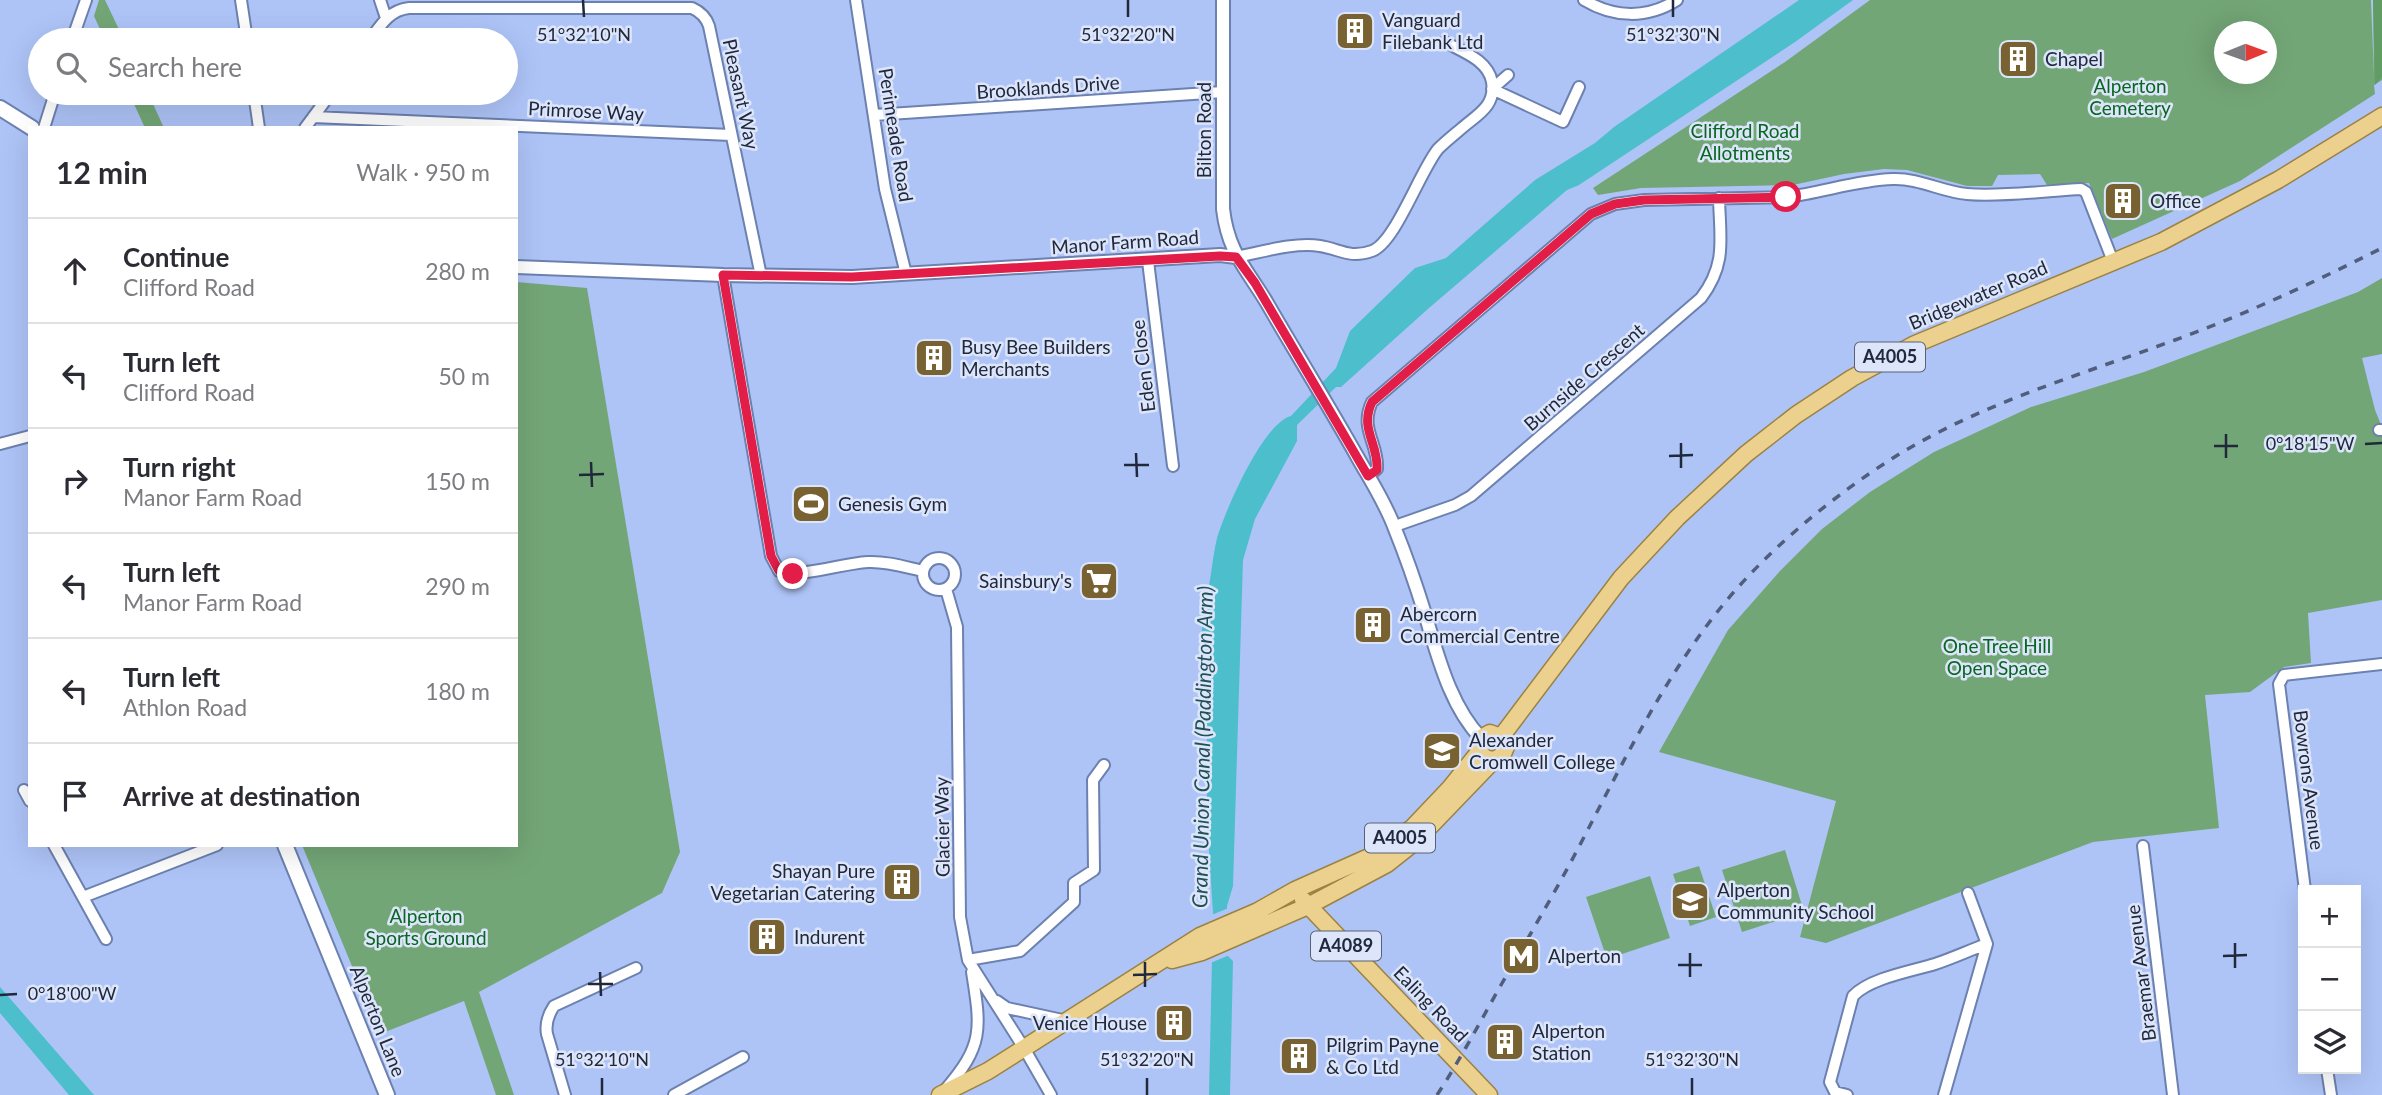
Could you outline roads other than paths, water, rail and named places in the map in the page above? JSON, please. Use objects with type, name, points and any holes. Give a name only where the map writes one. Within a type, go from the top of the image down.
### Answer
[{"type":"main road","points":[[0,108],[29,126]]},
{"type":"main road","name":"Bridgewater Road","points":[[1485,750],[1498,759],[1504,752],[1505,743],[1501,737],[1573,638],[1630,568],[1676,518],[1746,454],[1796,415],[1852,378],[1913,345],[2114,264],[2161,242],[2278,180],[2382,116]]},
{"type":"main road","points":[[1485,750],[1490,733],[1501,737]]},
{"type":"main road","name":"A4005","points":[[941,1095],[988,1071],[1159,964],[1201,944],[1233,920],[1258,911],[1295,890],[1378,853],[1407,833],[1485,750]]},
{"type":"main road","name":"A4005","points":[[1201,944],[1234,937],[1308,906],[1387,864],[1423,835],[1485,750]]},
{"type":"main road","name":"Alperton Lane","points":[[286,847],[387,1095]]},
{"type":"main road","name":"A4089","points":[[1295,890],[1308,906]]},
{"type":"main road","points":[[1258,911],[1291,902],[1308,906]]},
{"type":"main road","name":"Ealing Road","points":[[1308,906],[1489,1095]]},
{"type":"street","points":[[76,28],[86,0]]},
{"type":"street","points":[[241,0],[245,28]]},
{"type":"street","points":[[379,28],[386,18],[380,0]]},
{"type":"street","name":"Perimeade Road","points":[[856,0],[885,189],[906,274]]},
{"type":"street","name":"Bilton Road","points":[[1223,0],[1223,209],[1229,241],[1236,257]]},
{"type":"street","points":[[1584,0],[1614,13],[1643,15],[1676,0]]},
{"type":"street","name":"Pleasant Way","points":[[386,18],[409,8],[692,9],[706,18],[761,276]]},
{"type":"street","points":[[1445,43],[1475,58],[1486,68],[1492,83],[1492,98],[1483,113],[1439,148],[1385,242],[1374,250],[1342,253],[1320,246],[1292,247],[1236,257],[1255,283],[1338,421],[1395,526],[1445,673],[1485,750]]},
{"type":"street","points":[[1451,62],[1458,50]]},
{"type":"street","points":[[1492,89],[1508,75]]},
{"type":"street","points":[[1492,89],[1563,121],[1579,87]]},
{"type":"street","name":"Brooklands Drive","points":[[874,116],[1223,92]]},
{"type":"street","points":[[45,126],[51,105]]},
{"type":"street","points":[[255,105],[258,126]]},
{"type":"street","points":[[306,126],[322,105]]},
{"type":"street","name":"Primrose Way","points":[[313,117],[731,135]]},
{"type":"street","points":[[1368,476],[1377,470],[1378,463],[1367,425],[1367,413],[1372,402],[1591,214],[1615,204],[1644,200],[1809,194],[1893,179],[1909,180],[1966,194],[2081,189],[2086,192],[2114,264]]},
{"type":"street","name":"Burnside Crescent","points":[[1395,526],[1455,505],[1471,496],[1701,298],[1714,282],[1721,260],[1719,198]]},
{"type":"street","name":"Manor Farm Road","points":[[518,267],[811,278],[1236,257]]},
{"type":"street","name":"Eden Close","points":[[1148,261],[1173,466]]},
{"type":"street","points":[[723,275],[771,556],[779,571],[793,574],[867,562],[881,562],[923,571]]},
{"type":"street","points":[[0,444],[28,437]]},
{"type":"street","points":[[939,558],[950,562],[956,572],[953,583],[946,589],[937,590],[928,586],[923,571],[931,560],[939,558]]},
{"type":"street","name":"Glacier Way","points":[[946,589],[957,627],[960,917],[969,962],[1051,1095]]},
{"type":"street","name":"Bowrons Avenue","points":[[2304,885],[2279,684],[2284,676],[2382,664]]},
{"type":"street","points":[[941,1095],[968,1060],[977,1039],[978,1011],[969,962],[1020,951],[1074,902],[1074,883],[1094,870],[1093,780],[1104,765]]},
{"type":"street","points":[[24,790],[28,797]]},
{"type":"street","name":"Braemar Avenue","points":[[2143,846],[2173,1095]]},
{"type":"street","points":[[55,847],[106,939]]},
{"type":"street","points":[[83,897],[212,847]]},
{"type":"street","points":[[1944,1095],[1987,944],[1968,893]]},
{"type":"street","points":[[1847,1095],[1835,1092],[1830,1082],[1853,996],[1874,983],[1987,944]]},
{"type":"street","points":[[565,1095],[547,1034],[546,1025],[550,1012],[554,1006],[636,968]]},
{"type":"street","points":[[990,995],[1007,1008],[1067,1021]]},
{"type":"street","points":[[674,1095],[743,1057]]},
{"type":"street","points":[[2329,1074],[2331,1095]]},
{"type":"railway","points":[[1437,1095],[1555,890],[1640,731],[1676,670],[1736,589],[1799,528],[1893,458],[1960,422],[2031,392],[2228,319],[2382,248]]},
{"type":"place","name":"Vanguard Filebank Ltd","points":[[1355,31]]},
{"type":"place","name":"Chapel","points":[[2018,59]]},
{"type":"place","name":"Office","points":[[2123,201]]},
{"type":"place","name":"Busy Bee Builders Merchants","points":[[934,358]]},
{"type":"place","name":"Genesis Gym","points":[[811,504]]},
{"type":"place","name":"Sainsbury's","points":[[1099,581]]},
{"type":"place","name":"Abercorn Commercial Centre","points":[[1373,625]]},
{"type":"place","name":"Alexander Cromwell College","points":[[1442,751]]},
{"type":"place","name":"Shayan Pure Vegetarian Catering","points":[[902,882]]},
{"type":"place","name":"Alperton Community School","points":[[1690,901]]},
{"type":"place","name":"Indurent","points":[[767,937]]},
{"type":"place","name":"Alperton","points":[[1521,956]]},
{"type":"place","name":"Venice House","points":[[1174,1023]]},
{"type":"place","name":"Alperton Station","points":[[1505,1042]]},
{"type":"place","name":"Pilgrim Payne & Co Ltd","points":[[1299,1056]]},
{"type":"park label","name":"Alperton Cemetery","points":[[2130,97]]},
{"type":"park label","name":"Clifford Road Allotments","points":[[1745,142]]},
{"type":"park label","name":"One Tree Hill Open Space","points":[[1997,657]]},
{"type":"park label","name":"Alperton Sports Ground","points":[[426,927]]},
{"type":"water label","name":"Grand Union Canal (Paddington Arm)","points":[[1203,747]]}]
